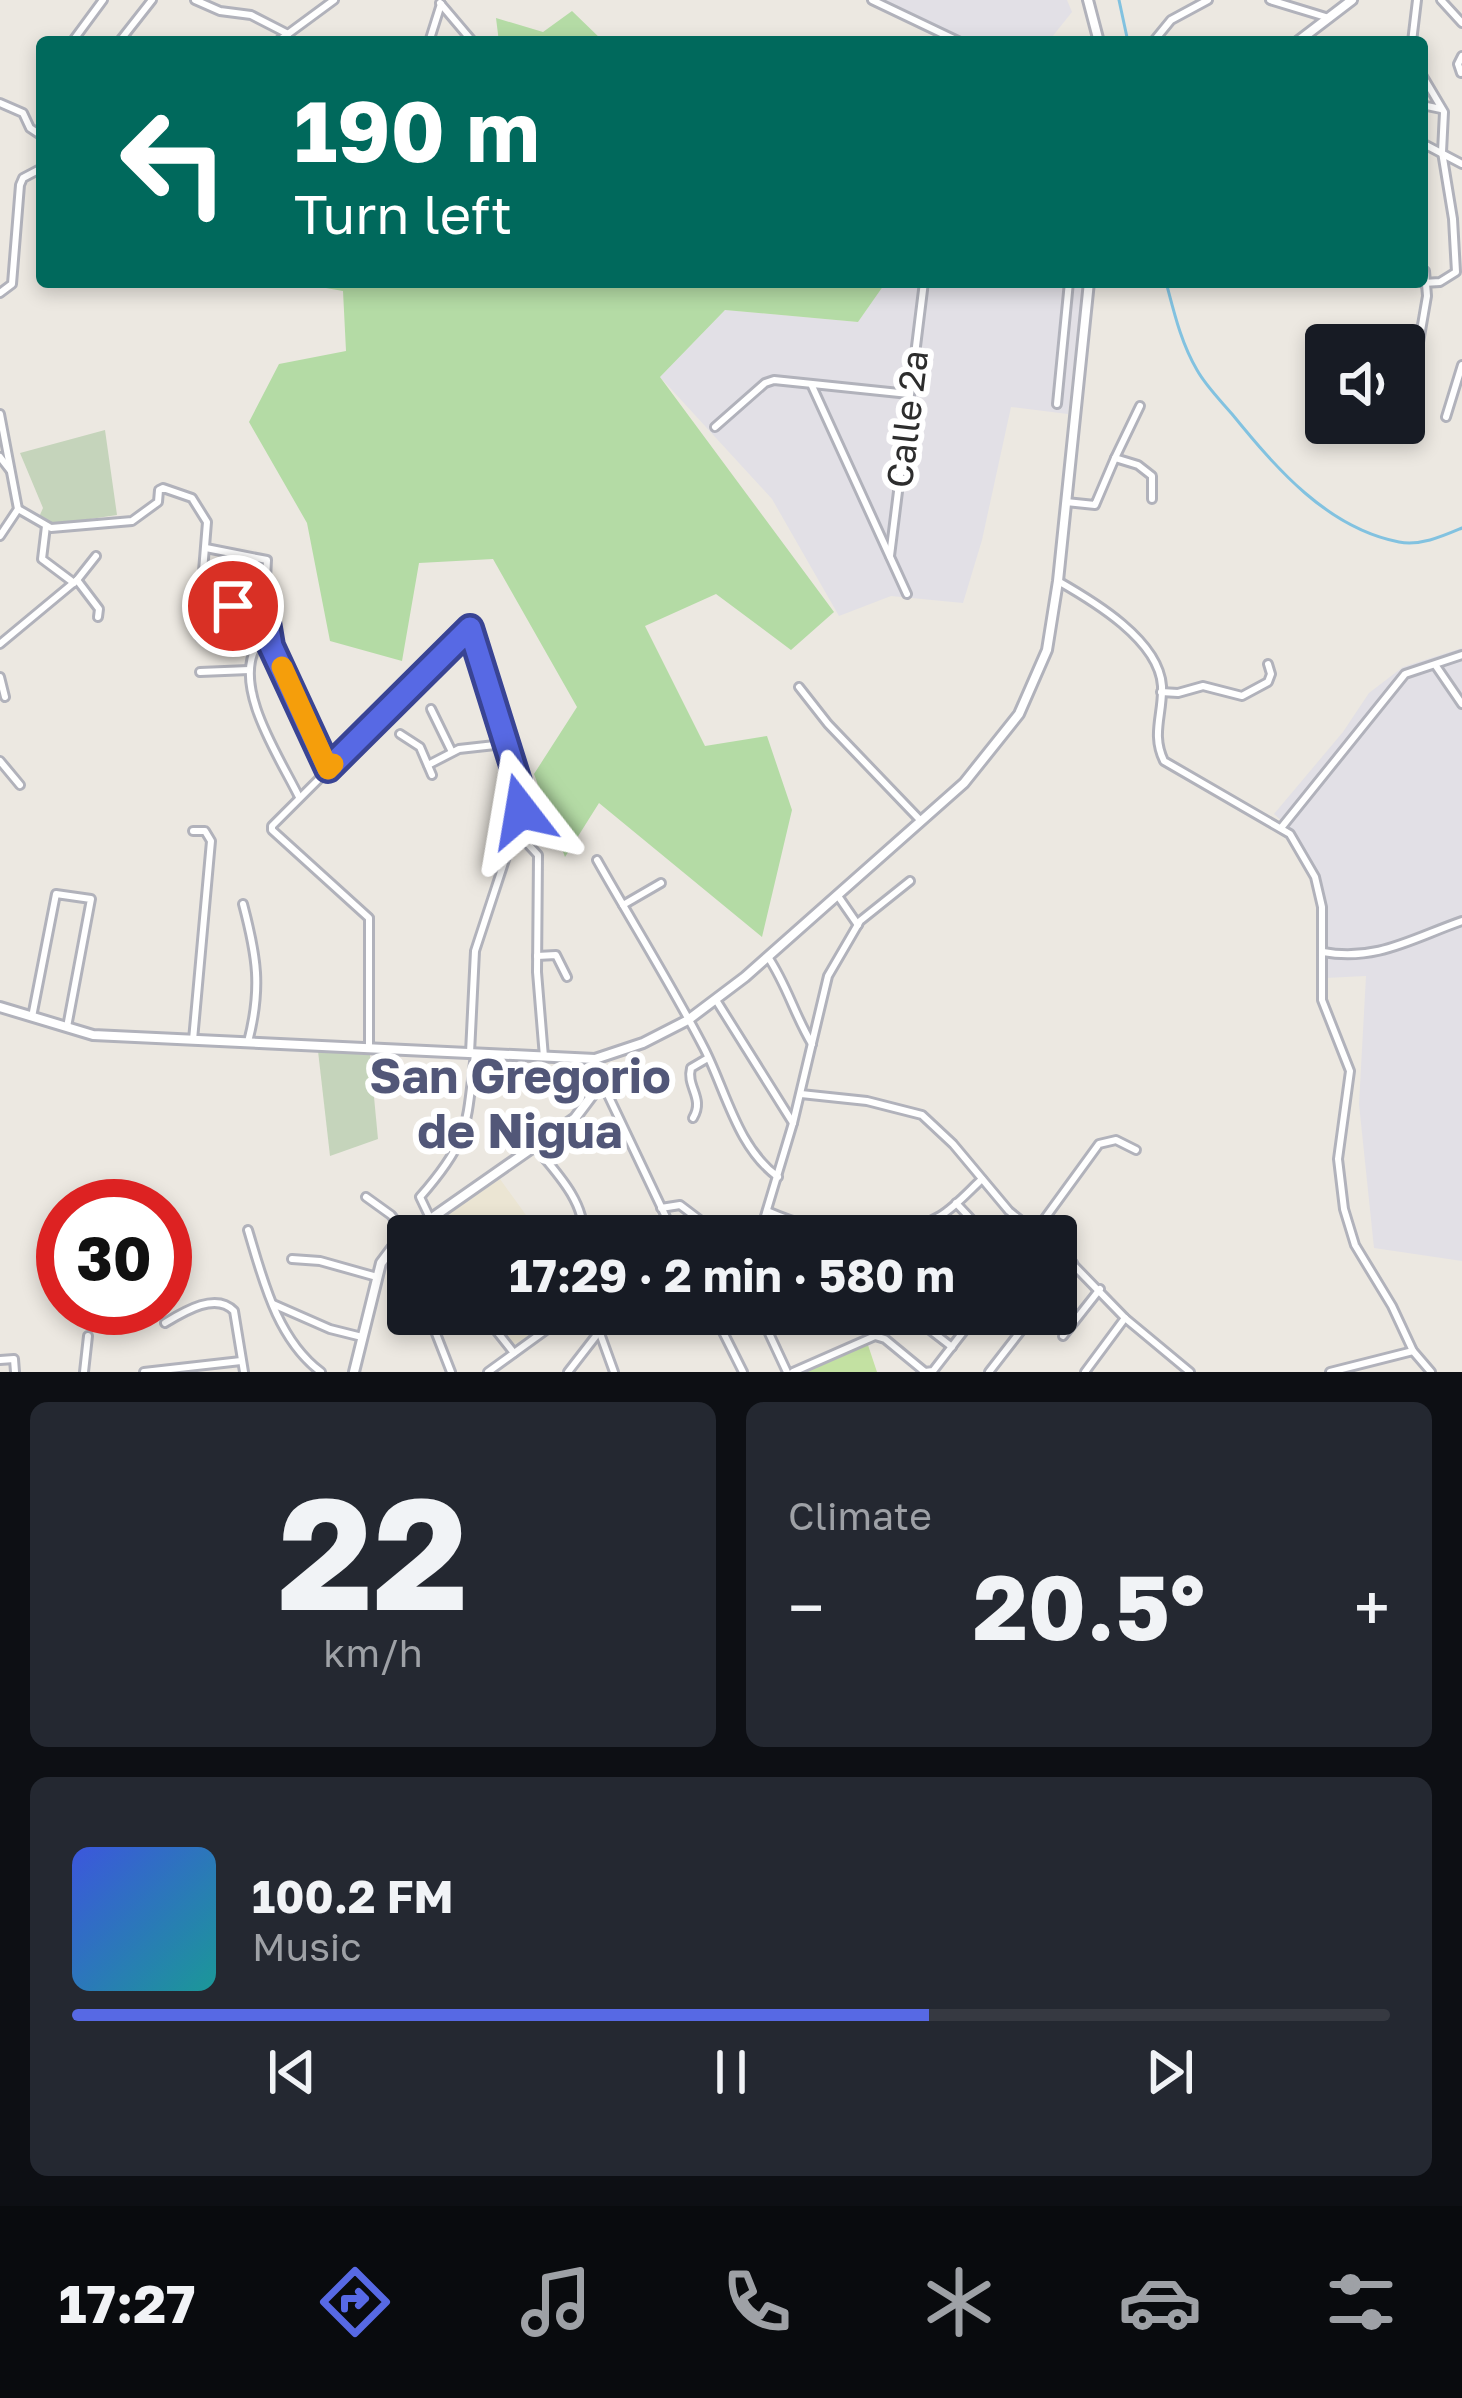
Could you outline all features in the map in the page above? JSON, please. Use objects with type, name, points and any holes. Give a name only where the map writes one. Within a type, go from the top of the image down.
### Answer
[{"type":"street","points":[[76,36],[103,0]]},
{"type":"street","points":[[124,36],[152,0]]},
{"type":"street","points":[[195,0],[220,11],[251,15],[288,34]]},
{"type":"street","points":[[872,0],[947,36]]},
{"type":"street","points":[[1088,0],[1096,36]]},
{"type":"street","points":[[1159,36],[1171,20],[1208,0]]},
{"type":"street","points":[[1270,0],[1329,18]]},
{"type":"street","points":[[1305,36],[1352,0]]},
{"type":"street","points":[[1413,36],[1417,0]]},
{"type":"street","points":[[1441,0],[1462,23]]},
{"type":"street","points":[[285,36],[328,1]]},
{"type":"street","points":[[431,36],[440,1]]},
{"type":"street","points":[[440,1],[468,36]]},
{"type":"street","points":[[1461,73],[1462,56]]},
{"type":"street","points":[[1428,85],[1444,112],[1442,152],[1456,272],[1462,281]]},
{"type":"street","points":[[0,104],[23,113],[36,132]]},
{"type":"street","points":[[1428,105],[1444,112]]},
{"type":"street","points":[[1428,146],[1462,164]]},
{"type":"street","points":[[0,293],[12,284],[20,184],[36,171]]},
{"type":"street","points":[[1428,283],[1440,282],[1456,272]]},
{"type":"street","name":"Calle 2ª","points":[[890,556],[923,288]]},
{"type":"street","points":[[1057,404],[1068,288]]},
{"type":"street","points":[[0,1007],[93,1035],[595,1059],[688,1021],[921,821],[980,766],[1019,714],[1047,650],[1088,288]]},
{"type":"street","points":[[1422,324],[1425,288]]},
{"type":"street","points":[[1446,417],[1462,365]]},
{"type":"street","points":[[715,427],[765,382],[774,380],[911,394]]},
{"type":"street","points":[[812,386],[907,594]]},
{"type":"street","points":[[1066,502],[1095,505],[1140,406]]},
{"type":"street","points":[[0,414],[18,509],[0,536]]},
{"type":"street","points":[[0,457],[13,473]]},
{"type":"street","points":[[1115,458],[1152,476],[1152,500]]},
{"type":"street","points":[[18,509],[46,526],[132,520],[158,502],[159,490],[164,488],[192,498],[207,522],[201,596],[266,616],[271,646],[328,769]]},
{"type":"street","points":[[46,526],[42,559],[75,582],[99,609],[98,617]]},
{"type":"street","points":[[205,569],[266,579],[267,560],[206,548]]},
{"type":"street","points":[[0,644],[75,582],[95,556]]},
{"type":"street","points":[[1058,581],[1107,609],[1156,666],[1161,692],[1155,734],[1164,761],[1290,834],[1315,877],[1322,907],[1322,1000],[1349,1071],[1338,1159],[1345,1209],[1355,1245],[1413,1351],[1431,1372]]},
{"type":"street","points":[[369,1048],[369,917],[272,830],[299,796],[470,628],[521,791],[521,811],[475,951],[466,1129],[449,1166],[420,1197],[425,1215]]},
{"type":"street","points":[[200,637],[271,646]]},
{"type":"street","points":[[256,647],[249,670],[259,716],[299,796]]},
{"type":"street","points":[[1281,828],[1405,674],[1462,655]]},
{"type":"street","points":[[1161,692],[1203,686],[1242,697],[1268,682],[1268,664]]},
{"type":"street","points":[[1436,666],[1462,704]]},
{"type":"street","points":[[200,672],[249,670]]},
{"type":"street","points":[[0,676],[5,697]]},
{"type":"street","points":[[799,687],[921,821]]},
{"type":"street","points":[[431,710],[452,752]]},
{"type":"street","points":[[400,734],[420,747],[432,775]]},
{"type":"street","points":[[428,765],[452,752],[504,744]]},
{"type":"street","points":[[0,761],[20,785]]},
{"type":"street","points":[[193,832],[205,831],[211,842],[193,1040]]},
{"type":"street","points":[[513,839],[525,841],[538,855],[537,956],[544,1057]]},
{"type":"street","points":[[597,860],[708,1058],[755,1156],[778,1177]]},
{"type":"street","points":[[766,1215],[794,1123],[828,976],[858,925],[910,881]]},
{"type":"street","points":[[623,905],[661,883]]},
{"type":"street","points":[[32,1017],[56,894],[91,899],[67,1027]]},
{"type":"street","points":[[838,896],[858,925]]},
{"type":"street","points":[[243,904],[259,971],[248,1042]]},
{"type":"street","points":[[1323,952],[1361,956],[1462,921]]},
{"type":"street","points":[[537,956],[556,955],[567,977]]},
{"type":"street","points":[[768,957],[790,988],[794,1015],[812,1043]]},
{"type":"street","points":[[716,1000],[794,1123]]},
{"type":"street","points":[[693,1118],[698,1098],[689,1075],[691,1068],[708,1058]]},
{"type":"street","points":[[595,1059],[598,1076],[665,1215]]},
{"type":"street","points":[[435,1215],[536,1148],[589,1104],[598,1076]]},
{"type":"street","points":[[801,1094],[867,1101],[922,1115],[1015,1215]]},
{"type":"street","points":[[1051,1215],[1099,1144],[1116,1140],[1136,1150]]},
{"type":"street","points":[[536,1148],[582,1215]]},
{"type":"street","points":[[937,1215],[983,1178]]},
{"type":"street","points":[[366,1197],[391,1215]]},
{"type":"street","points":[[956,1203],[967,1215]]},
{"type":"street","points":[[662,1208],[680,1205],[694,1215]]},
{"type":"street","points":[[767,1211],[777,1215]]},
{"type":"street","points":[[248,1230],[272,1303],[292,1343],[321,1372]]},
{"type":"street","points":[[354,1372],[377,1277],[387,1256]]},
{"type":"street","points":[[292,1259],[320,1261],[377,1277]]},
{"type":"street","points":[[1077,1267],[1125,1318],[1190,1372]]},
{"type":"street","points":[[1063,1336],[1100,1289]]},
{"type":"street","points":[[192,1310],[220,1301],[234,1311],[244,1372]]},
{"type":"street","points":[[272,1303],[330,1329],[365,1338]]},
{"type":"street","points":[[1085,1372],[1125,1318]]},
{"type":"street","points":[[437,1335],[451,1372]]},
{"type":"street","points":[[500,1335],[514,1353]]},
{"type":"street","points":[[488,1372],[539,1335]]},
{"type":"street","points":[[568,1372],[598,1335]]},
{"type":"street","points":[[602,1335],[614,1372]]},
{"type":"street","points":[[724,1335],[743,1372]]},
{"type":"street","points":[[771,1335],[790,1372],[875,1336],[925,1372],[937,1369],[960,1335]]},
{"type":"street","points":[[937,1335],[952,1347]]},
{"type":"street","points":[[988,1372],[1017,1335]]},
{"type":"street","points":[[84,1372],[88,1336]]},
{"type":"street","points":[[1330,1372],[1413,1351]]},
{"type":"street","points":[[0,1360],[14,1359],[15,1372]]},
{"type":"street","points":[[144,1372],[241,1360]]},
{"type":"shaded area","points":[[880,0],[1067,0],[1072,12],[1053,36],[960,36]]},
{"type":"shaded area","points":[[882,288],[1082,288],[1068,414],[1011,407],[963,603],[891,596],[839,616],[772,499],[660,377],[725,310],[858,322]]},
{"type":"shaded area","points":[[1462,648],[1462,1261],[1374,1248],[1359,1104],[1366,976],[1325,978],[1328,938],[1320,878],[1294,832],[1274,814],[1343,732],[1369,693],[1403,667]]},
{"type":"shaded area","points":[[500,1179],[526,1215],[447,1215]]},
{"type":"shaded area","points":[[503,1335],[530,1335],[512,1346]]},
{"type":"green space","points":[[572,11],[598,36],[498,36],[496,18],[543,32]]},
{"type":"green space","points":[[326,288],[882,288],[858,322],[725,310],[660,377],[834,612],[791,650],[716,594],[645,626],[705,746],[767,736],[792,810],[762,937],[599,803],[565,857],[534,774],[577,707],[493,559],[419,563],[402,661],[330,641],[307,523],[249,422],[279,364],[346,351],[343,291]]},
{"type":"green space","points":[[105,430],[117,515],[50,525],[39,517],[43,508],[20,453]]},
{"type":"green space","points":[[318,1051],[370,1055],[378,1139],[330,1156]]},
{"type":"green space","points":[[867,1342],[877,1372],[800,1372]]},
{"type":"waterway","points":[[1119,0],[1127,36]]},
{"type":"waterway","points":[[1168,288],[1182,338],[1201,376],[1305,493],[1349,524],[1399,542],[1424,541],[1462,528]]},
{"type":"slow traffic","points":[[282,667],[310,737],[328,769],[333,764]]},
{"type":"district","name":"San Gregorio de Nigua","points":[[520,1104]]},
{"type":"route","points":[[233,606],[266,616],[271,646],[328,769],[470,628],[521,791],[521,811]]}]
